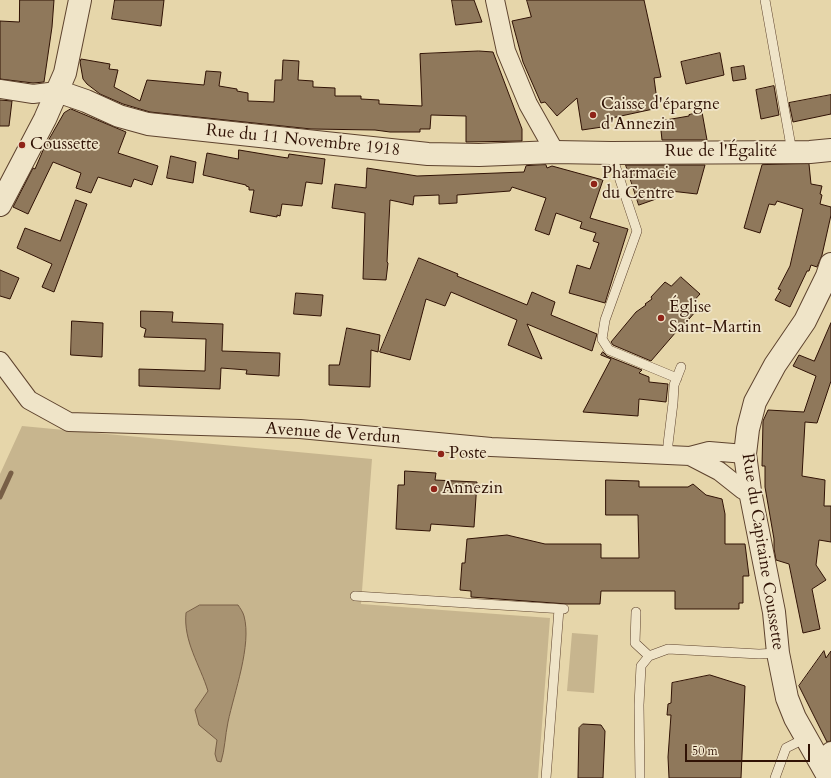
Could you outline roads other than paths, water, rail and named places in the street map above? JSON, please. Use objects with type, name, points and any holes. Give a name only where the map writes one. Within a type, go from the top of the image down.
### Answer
[{"type":"street","points":[[0,205],[45,119],[57,91],[64,73],[80,0]]},
{"type":"street","points":[[495,0],[506,50],[528,104],[555,152]]},
{"type":"street","points":[[0,89],[33,94],[57,91]]},
{"type":"street","name":"Rue du 11 Novembre 1918","points":[[57,91],[86,101],[119,116],[148,124],[428,154],[479,155],[555,152],[611,153]]},
{"type":"street","name":"Rue de l'Égalité","points":[[611,153],[810,152],[831,150]]},
{"type":"street","name":"Rue du Capitaine Coussette","points":[[826,763],[806,738],[795,718],[787,698],[778,653],[774,612],[750,491],[746,462],[748,429],[755,402],[775,365],[804,320],[828,276],[831,264]]},
{"type":"street","name":"Avenue de Verdun","points":[[0,361],[29,400],[69,422],[300,429],[491,447],[690,456],[709,451],[746,462]]},
{"type":"street","name":"Avenue de Verdun","points":[[690,456],[719,470],[743,490],[750,491]]},
{"type":"street","name":"Avenue de Verdun","points":[[719,470],[733,472],[746,462]]},
{"type":"lane","points":[[765,0],[792,152]]},
{"type":"lane","points":[[611,153],[637,231],[605,320],[602,339],[609,350],[677,378]]},
{"type":"lane","points":[[668,454],[674,385],[681,367]]},
{"type":"lane","points":[[355,596],[561,609],[546,778]]},
{"type":"lane","points":[[636,612],[635,643],[649,656]]},
{"type":"lane","points":[[640,778],[639,705],[641,666],[649,656],[668,649],[759,654],[778,653]]},
{"type":"lane","points":[[775,778],[786,748],[806,738]]},
{"type":"waterway","points":[[0,497],[11,473]]},
{"type":"place","name":"Caisse d'épargne d'Annezin","points":[[593,115]]},
{"type":"place","name":"Coussette","points":[[22,145]]},
{"type":"place","name":"Pharmacie du Centre","points":[[594,184]]},
{"type":"place","name":"Église Saint-Martin","points":[[661,318]]},
{"type":"place","name":"Poste","points":[[441,454]]},
{"type":"place","name":"Annezin","points":[[434,489]]}]
